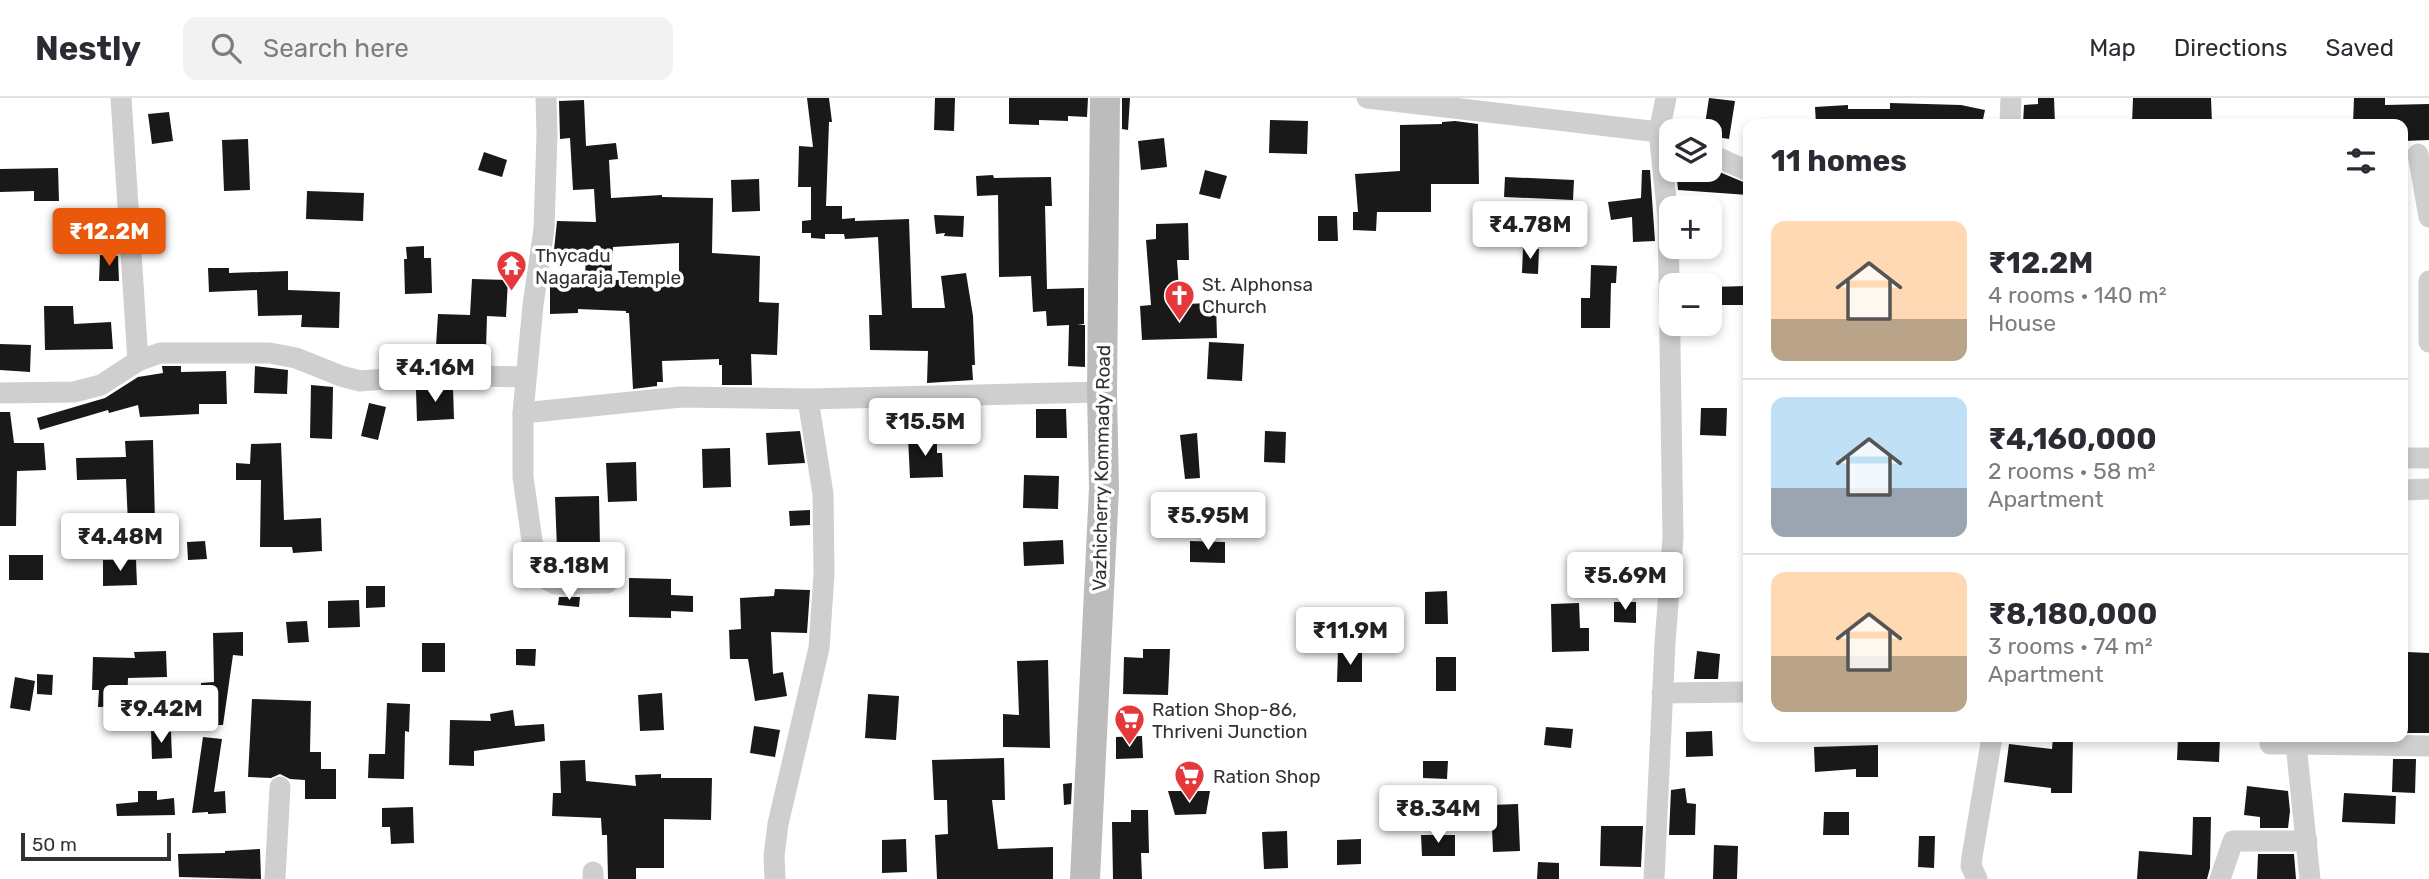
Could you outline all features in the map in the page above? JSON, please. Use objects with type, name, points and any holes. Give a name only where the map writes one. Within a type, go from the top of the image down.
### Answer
[{"type":"main road","name":"Vazhicherry Kommady Road","points":[[1085,879],[1104,488],[1102,391],[1105,98]]},
{"type":"street","points":[[121,98],[138,361]]},
{"type":"street","points":[[546,98],[544,229],[526,376],[523,477],[535,562],[542,577],[555,584],[607,583]]},
{"type":"street","points":[[1367,98],[1659,133]]},
{"type":"street","points":[[1665,119],[1666,98]]},
{"type":"street","points":[[2010,119],[2011,98]]},
{"type":"street","points":[[2417,154],[2429,217]]},
{"type":"street","points":[[1722,159],[1743,169]]},
{"type":"street","points":[[1654,879],[1672,538],[1667,182]]},
{"type":"street","points":[[2429,281],[2429,342]]},
{"type":"street","points":[[0,393],[74,392],[101,384],[138,361],[160,353],[270,353],[296,358],[341,376],[360,380],[437,375],[526,376]]},
{"type":"street","points":[[523,413],[681,397],[808,399],[1102,391]]},
{"type":"street","points":[[775,879],[774,856],[778,824],[819,648],[824,573],[823,494],[808,399]]},
{"type":"street","points":[[2408,458],[2429,458]]},
{"type":"street","points":[[2408,490],[2429,489]]},
{"type":"street","points":[[1662,693],[1743,692]]},
{"type":"street","points":[[1977,879],[1973,873],[1972,858],[1991,742]]},
{"type":"street","points":[[2270,742],[2429,746]]},
{"type":"street","points":[[2295,744],[2309,879]]},
{"type":"street","points":[[275,879],[280,787]]},
{"type":"street","points":[[2220,879],[2233,841],[2307,841]]},
{"type":"building","points":[[807,98],[829,98],[832,122],[829,122],[826,206],[842,206],[842,219],[909,219],[912,308],[945,308],[941,276],[966,273],[973,316],[973,380],[927,383],[928,351],[870,350],[869,315],[882,315],[878,237],[845,239],[844,234],[825,234],[825,239],[811,238],[811,233],[802,233],[802,221],[811,220],[811,187],[798,187],[799,146],[813,147]]},
{"type":"building","points":[[935,98],[955,98],[954,131],[934,130]]},
{"type":"building","points":[[1009,98],[1088,98],[1087,117],[1068,116],[1068,121],[1039,120],[1039,125],[1009,124]]},
{"type":"building","points":[[1122,98],[1130,98],[1128,130],[1122,129]]},
{"type":"building","points":[[1709,98],[1735,101],[1729,139],[1722,138],[1722,119],[1706,119]]},
{"type":"building","points":[[2038,98],[2054,98],[2055,119],[2023,119],[2024,105],[2038,104]]},
{"type":"building","points":[[2133,98],[2211,98],[2212,119],[2132,119]]},
{"type":"building","points":[[2354,98],[2385,98],[2385,105],[2429,104],[2429,140],[2408,141],[2408,119],[2353,119]]},
{"type":"building","points":[[584,100],[586,146],[616,143],[618,159],[609,160],[611,198],[662,195],[713,198],[712,253],[760,256],[759,302],[779,303],[777,355],[751,354],[752,385],[722,385],[722,365],[719,365],[719,359],[662,361],[663,382],[657,382],[657,386],[633,389],[629,313],[578,309],[578,313],[550,314],[550,281],[585,280],[586,250],[554,250],[557,221],[596,222],[594,189],[573,190],[570,138],[560,139],[559,101]],"holes":[[[679,243],[679,279],[611,280],[613,247]]]},
{"type":"building","points":[[1890,103],[1961,105],[1985,110],[1983,119],[1816,119],[1815,107],[1848,105],[1848,109],[1890,109]]},
{"type":"building","points":[[169,112],[173,141],[152,144],[148,114]]},
{"type":"building","points":[[1270,120],[1308,121],[1307,154],[1269,153]]},
{"type":"building","points":[[1455,121],[1478,124],[1479,184],[1431,184],[1431,212],[1377,212],[1376,231],[1353,230],[1353,212],[1358,212],[1355,174],[1400,171],[1400,125]]},
{"type":"building","points":[[1164,138],[1167,167],[1141,170],[1138,141]]},
{"type":"building","points":[[248,139],[250,190],[224,191],[222,140]]},
{"type":"building","points":[[484,152],[507,160],[502,177],[478,170]]},
{"type":"building","points":[[58,168],[59,201],[34,201],[34,191],[0,192],[0,169]]},
{"type":"building","points":[[1205,170],[1227,176],[1220,199],[1199,194]]},
{"type":"building","points":[[1642,170],[1650,170],[1655,241],[1633,242],[1632,217],[1611,220],[1608,202],[1641,198]]},
{"type":"building","points":[[1722,173],[1743,182],[1743,195],[1678,190],[1677,182],[1722,182]]},
{"type":"building","points":[[993,175],[994,178],[1051,177],[1052,206],[1045,206],[1047,289],[1084,288],[1084,324],[1077,325],[1085,325],[1085,367],[1068,366],[1069,325],[1047,326],[1046,311],[1033,312],[1031,276],[999,277],[998,195],[977,196],[976,176]]},
{"type":"building","points":[[1505,177],[1574,180],[1573,200],[1504,197]]},
{"type":"building","points":[[759,179],[760,211],[732,212],[731,180]]},
{"type":"building","points":[[307,191],[364,193],[363,221],[306,219]]},
{"type":"building","points":[[934,215],[964,216],[963,237],[936,234]]},
{"type":"building","points":[[1318,216],[1337,216],[1338,241],[1318,241]]},
{"type":"building","points":[[1188,223],[1189,260],[1177,260],[1180,304],[1216,303],[1217,338],[1142,340],[1140,306],[1151,305],[1146,240],[1156,239],[1156,224]]},
{"type":"building","points":[[424,246],[424,258],[431,258],[432,293],[405,294],[406,247]]},
{"type":"building","points":[[1523,248],[1539,249],[1538,274],[1522,273]]},
{"type":"building","points":[[100,255],[118,256],[119,281],[99,281]]},
{"type":"building","points":[[1591,265],[1617,266],[1616,283],[1611,283],[1610,328],[1581,328],[1581,298],[1590,298]]},
{"type":"building","points":[[208,268],[229,268],[229,273],[288,271],[288,290],[340,292],[339,328],[301,327],[302,315],[258,316],[257,290],[209,292]]},
{"type":"building","points":[[472,279],[508,280],[506,317],[487,316],[486,349],[436,346],[438,314],[470,315]]},
{"type":"building","points":[[1743,286],[1743,305],[1722,305],[1722,287]]},
{"type":"building","points":[[44,306],[73,306],[74,324],[111,322],[113,349],[45,350]]},
{"type":"building","points":[[1209,342],[1244,344],[1242,381],[1207,379]]},
{"type":"building","points":[[0,344],[31,345],[30,372],[0,370]]},
{"type":"building","points":[[162,366],[181,366],[181,372],[226,371],[227,404],[199,404],[199,414],[140,417],[138,405],[109,413],[108,410],[40,430],[37,418],[105,398],[138,377],[163,373]]},
{"type":"building","points":[[255,366],[288,370],[287,394],[254,393]]},
{"type":"building","points":[[311,385],[333,387],[332,439],[310,438]]},
{"type":"building","points":[[453,388],[454,419],[417,421],[416,390]]},
{"type":"building","points":[[369,403],[386,407],[378,440],[361,436]]},
{"type":"building","points":[[1701,408],[1727,408],[1726,436],[1700,435]]},
{"type":"building","points":[[1036,409],[1066,409],[1067,438],[1036,438]]},
{"type":"building","points":[[0,412],[10,412],[14,443],[44,443],[46,470],[17,471],[16,526],[0,526]]},
{"type":"building","points":[[800,431],[805,463],[768,465],[766,433]]},
{"type":"building","points":[[1265,431],[1286,432],[1285,463],[1264,462]]},
{"type":"building","points":[[1197,433],[1200,478],[1185,479],[1180,435]]},
{"type":"building","points":[[937,436],[937,453],[942,453],[943,477],[910,478],[908,437]]},
{"type":"building","points":[[153,440],[155,523],[128,524],[126,479],[77,480],[76,458],[126,457],[125,441]]},
{"type":"building","points":[[281,443],[284,520],[321,518],[322,551],[293,553],[292,547],[260,547],[261,480],[236,480],[236,463],[250,464],[251,444]]},
{"type":"building","points":[[730,448],[731,487],[703,488],[702,449]]},
{"type":"building","points":[[636,462],[637,501],[608,502],[606,463]]},
{"type":"building","points":[[1024,475],[1059,476],[1058,509],[1023,508]]},
{"type":"building","points":[[599,496],[600,547],[557,549],[555,497]]},
{"type":"building","points":[[810,510],[810,525],[790,526],[789,511]]},
{"type":"building","points":[[1063,540],[1064,564],[1024,566],[1023,542]]},
{"type":"building","points":[[205,541],[207,559],[188,560],[187,542]]},
{"type":"building","points":[[1190,541],[1225,542],[1225,563],[1190,562]]},
{"type":"building","points":[[9,555],[43,555],[43,580],[9,580]]},
{"type":"building","points":[[103,560],[136,560],[137,585],[103,586]]},
{"type":"building","points":[[629,578],[671,579],[671,595],[693,596],[693,612],[671,611],[671,618],[629,617]]},
{"type":"building","points":[[366,586],[385,586],[385,607],[366,608]]},
{"type":"building","points":[[775,589],[810,590],[807,633],[771,632],[773,674],[783,672],[787,696],[755,701],[748,659],[730,659],[729,630],[741,629],[740,598],[774,596]]},
{"type":"building","points":[[1447,591],[1448,624],[1425,624],[1425,592]]},
{"type":"building","points":[[559,597],[580,597],[579,607],[558,605]]},
{"type":"building","points":[[359,600],[360,627],[328,628],[328,601]]},
{"type":"building","points":[[1614,602],[1636,602],[1636,623],[1614,622]]},
{"type":"building","points":[[1579,603],[1580,628],[1589,628],[1589,651],[1552,652],[1551,604]]},
{"type":"building","points":[[307,621],[309,642],[288,643],[286,622]]},
{"type":"building","points":[[243,632],[243,656],[233,655],[223,725],[214,725],[214,705],[201,705],[201,683],[214,682],[213,633]]},
{"type":"building","points":[[422,643],[445,643],[445,672],[422,672]]},
{"type":"building","points":[[516,649],[536,649],[535,666],[516,665]]},
{"type":"building","points":[[1143,649],[1170,649],[1168,695],[1123,694],[1124,657],[1143,658]]},
{"type":"building","points":[[166,651],[167,677],[128,678],[127,706],[98,707],[99,690],[92,690],[93,657],[135,658],[134,652]]},
{"type":"building","points":[[1697,651],[1720,654],[1718,679],[1694,679]]},
{"type":"building","points":[[1338,652],[1362,653],[1362,682],[1337,682]]},
{"type":"building","points":[[2408,652],[2429,653],[2429,733],[2408,733]]},
{"type":"building","points":[[1436,657],[1456,657],[1456,691],[1436,691]]},
{"type":"building","points":[[1048,660],[1050,748],[1003,747],[1003,714],[1019,715],[1017,661]]},
{"type":"building","points":[[37,674],[53,675],[52,695],[37,694]]},
{"type":"building","points":[[15,677],[35,681],[30,711],[10,708]]},
{"type":"building","points":[[662,693],[664,730],[640,731],[638,695]]},
{"type":"building","points":[[868,694],[899,696],[896,740],[865,738]]},
{"type":"building","points":[[252,699],[311,701],[310,752],[321,752],[321,769],[336,769],[336,799],[305,799],[305,780],[290,779],[280,774],[271,778],[248,777]]},
{"type":"building","points":[[387,703],[410,704],[409,732],[405,731],[404,779],[368,778],[369,754],[385,754]]},
{"type":"building","points":[[513,710],[515,726],[544,724],[545,741],[474,751],[474,766],[449,765],[450,720],[491,721],[490,714]]},
{"type":"building","points":[[754,726],[780,730],[775,757],[750,753]]},
{"type":"building","points":[[1546,727],[1573,729],[1571,748],[1544,745]]},
{"type":"building","points":[[151,729],[171,732],[172,758],[152,759]]},
{"type":"building","points":[[1712,731],[1713,756],[1686,757],[1686,732]]},
{"type":"building","name":"Ration Shop-86, Thriveni Junction","points":[[1142,736],[1143,758],[1116,759],[1116,737]]},
{"type":"building","points":[[203,737],[222,739],[214,792],[225,791],[226,813],[192,813]]},
{"type":"building","points":[[2053,742],[2073,742],[2072,793],[2051,793],[2051,788],[2004,782],[2009,744],[2052,749]]},
{"type":"building","points":[[2178,742],[2220,742],[2219,762],[2177,760]]},
{"type":"building","points":[[1878,745],[1878,777],[1856,777],[1856,769],[1815,772],[1814,747]]},
{"type":"building","points":[[1004,758],[1005,800],[992,800],[998,849],[1053,847],[1053,879],[937,879],[935,835],[948,834],[947,800],[934,800],[932,760]]},
{"type":"building","points":[[2393,759],[2416,759],[2415,793],[2392,792]]},
{"type":"building","points":[[585,760],[586,781],[636,786],[635,775],[712,778],[711,820],[664,819],[664,868],[636,868],[636,879],[608,879],[607,835],[602,835],[601,818],[552,816],[553,793],[561,793],[560,761]]},
{"type":"building","points":[[1423,761],[1448,761],[1447,779],[1423,778]]},
{"type":"building","points":[[1072,783],[1071,804],[1064,805],[1063,784]]},
{"type":"building","points":[[2247,786],[2288,791],[2288,828],[2260,828],[2260,817],[2244,815]]},
{"type":"building","points":[[1685,788],[1687,803],[1696,804],[1695,835],[1669,835],[1671,790]]},
{"type":"building","points":[[138,791],[157,791],[157,800],[174,798],[175,815],[117,816],[116,804],[138,802]]},
{"type":"building","name":"Ration Shop","points":[[1168,791],[1210,791],[1206,814],[1175,815]]},
{"type":"building","points":[[2344,793],[2396,796],[2395,824],[2342,822]]},
{"type":"building","points":[[1518,804],[1520,851],[1493,852],[1491,805]]},
{"type":"building","points":[[413,807],[414,843],[391,844],[390,827],[382,827],[382,808]]},
{"type":"building","points":[[1131,810],[1148,810],[1149,853],[1141,853],[1142,879],[1113,879],[1112,822],[1131,822]]},
{"type":"building","points":[[1824,812],[1849,812],[1849,835],[1823,835]]},
{"type":"building","points":[[2193,817],[2211,817],[2210,868],[2207,879],[2137,879],[2139,851],[2192,855]]},
{"type":"building","points":[[1601,826],[1643,826],[1641,867],[1600,866]]},
{"type":"building","points":[[1287,831],[1288,868],[1264,869],[1262,832]]},
{"type":"building","points":[[1421,835],[1455,835],[1455,856],[1422,856]]},
{"type":"building","points":[[1919,836],[1935,836],[1934,868],[1918,867]]},
{"type":"building","points":[[906,839],[907,872],[882,873],[882,840]]},
{"type":"building","points":[[1361,839],[1361,864],[1337,865],[1337,840]]},
{"type":"building","points":[[1714,845],[1738,846],[1737,879],[1713,879]]},
{"type":"building","points":[[260,849],[261,879],[179,877],[178,854]]},
{"type":"building","points":[[2258,854],[2294,854],[2296,879],[2257,879]]},
{"type":"building","points":[[1538,862],[1559,863],[1559,879],[1537,879]]},
{"type":"place","name":"Thycadu Nagaraja Temple","points":[[512,293]]},
{"type":"place","name":"St. Alphonsa Church","points":[[1179,322]]},
{"type":"place","name":"Ration Shop-86, Thriveni Junction","points":[[1129,747]]},
{"type":"place","name":"Ration Shop","points":[[1190,803]]}]
